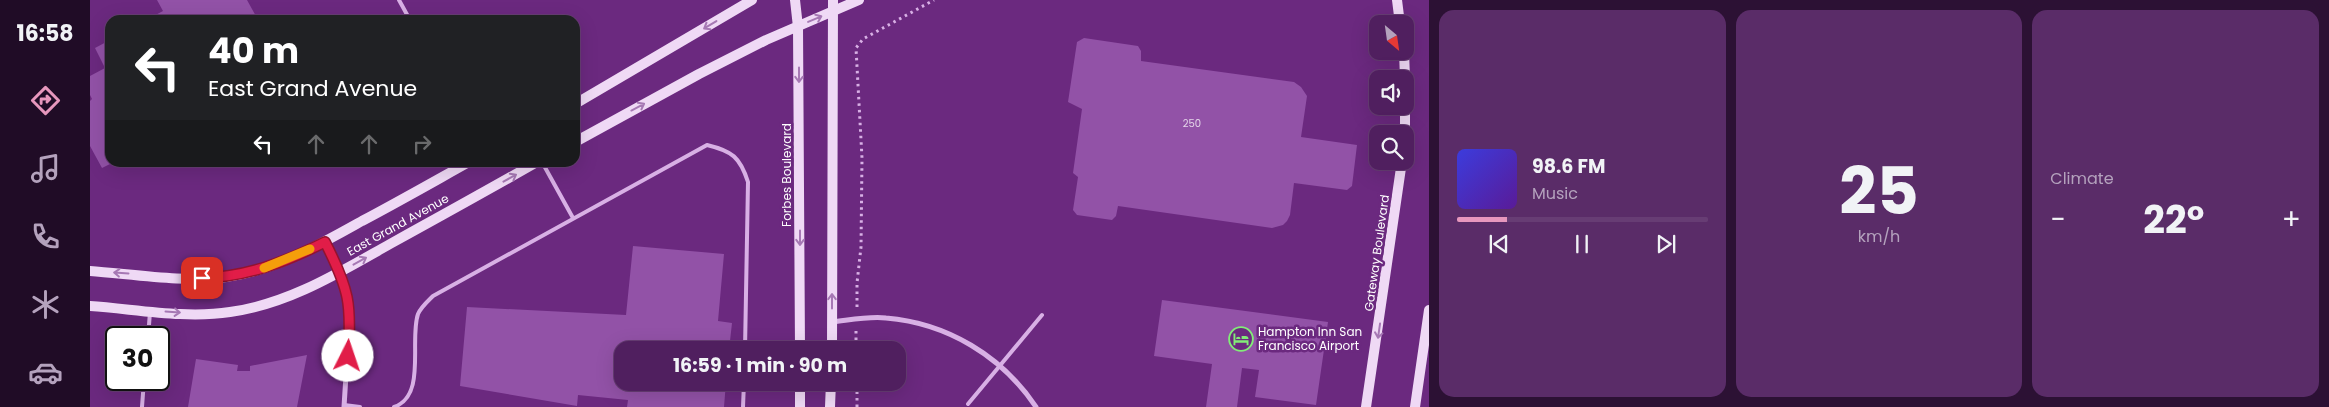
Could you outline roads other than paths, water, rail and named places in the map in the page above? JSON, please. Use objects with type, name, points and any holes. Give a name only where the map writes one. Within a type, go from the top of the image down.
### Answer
[{"type":"main road","points":[[580,101],[752,0]]},
{"type":"main road","name":"Forbes Boulevard","points":[[795,0],[798,26],[800,341]]},
{"type":"main road","points":[[832,341],[833,0]]},
{"type":"main road","points":[[580,139],[699,74],[798,26],[859,0]]},
{"type":"main road","points":[[1397,0],[1399,15]]},
{"type":"main road","name":"East Grand Avenue","points":[[90,271],[225,278],[272,266],[325,242],[460,167]]},
{"type":"main road","name":"East Grand Avenue","points":[[90,306],[204,314],[229,313],[256,307],[281,299],[340,272],[528,167]]},
{"type":"main road","name":"Gateway Boulevard","points":[[1366,407],[1401,170]]},
{"type":"main road","points":[[1415,407],[1429,310]]},
{"type":"main road","points":[[800,391],[800,407]]},
{"type":"main road","points":[[830,407],[831,391]]},
{"type":"street","points":[[325,242],[340,272],[350,312],[344,406]]},
{"type":"street","points":[[832,322],[885,318],[917,323],[947,333],[973,345],[1001,366],[1023,387],[1036,407]]},
{"type":"lane","points":[[399,0],[407,15]]},
{"type":"lane","points":[[394,407],[408,398],[413,386],[418,314],[433,296],[707,145],[726,150],[737,159],[748,182],[745,341]]},
{"type":"lane","points":[[545,167],[573,218]]},
{"type":"lane","points":[[149,326],[150,311]]},
{"type":"lane","points":[[968,404],[1042,315]]},
{"type":"lane","points":[[142,407],[143,391]]},
{"type":"lane","points":[[743,407],[744,391]]},
{"type":"lane","points":[[344,406],[360,407]]},
{"type":"place","name":"Hampton Inn San Francisco Airport","points":[[1241,339]]}]
